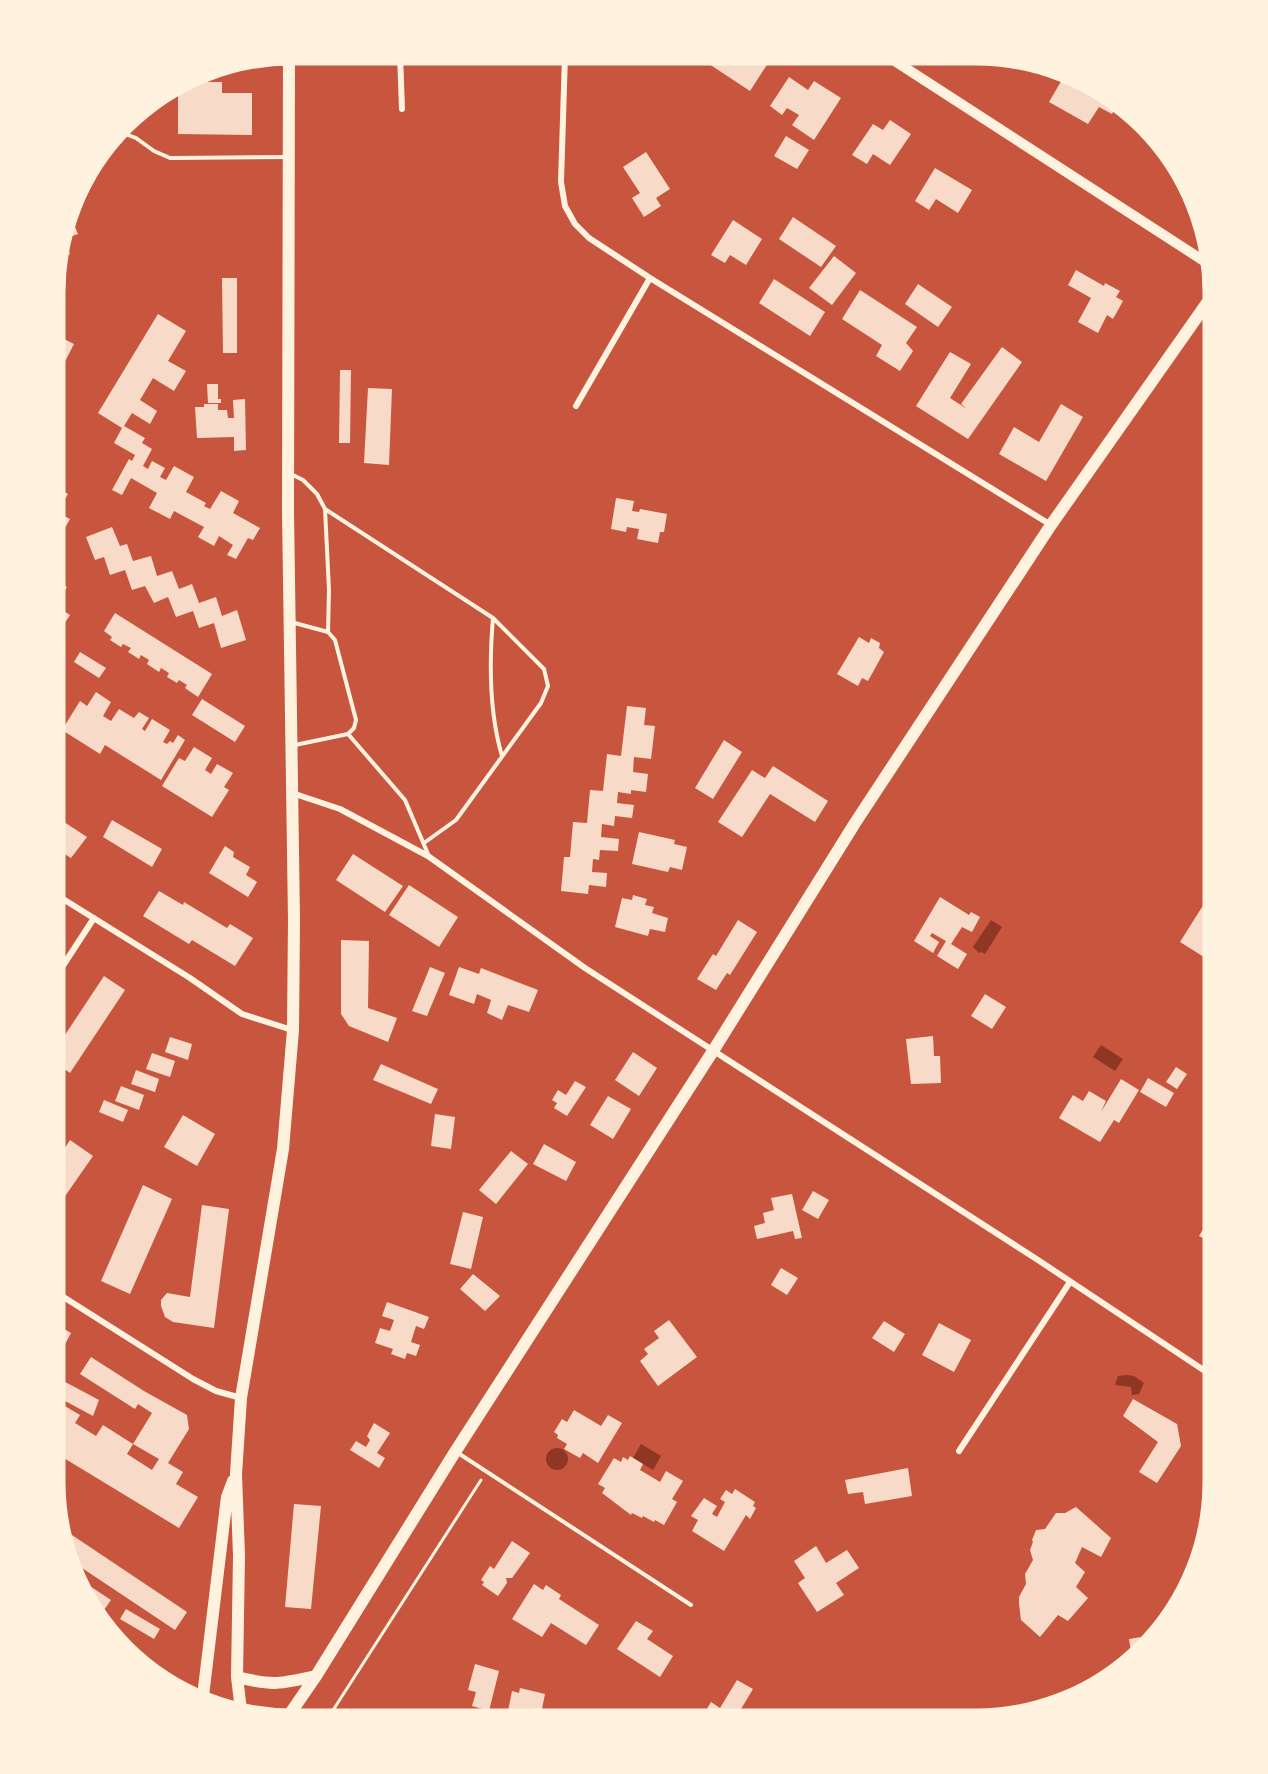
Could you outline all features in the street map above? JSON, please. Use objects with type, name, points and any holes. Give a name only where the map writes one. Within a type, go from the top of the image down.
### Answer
[{"type":"main road","points":[[240,1703],[237,1677],[239,1556],[236,1474],[241,1398],[283,1149],[293,1030],[294,920],[288,472],[289,64]]},
{"type":"main road","points":[[293,1710],[455,1452],[713,1051],[849,833],[1051,525],[1204,307]]},
{"type":"main road","points":[[204,1691],[227,1497],[236,1474]]},
{"type":"main road","points":[[237,1677],[265,1684],[284,1684],[316,1676]]},
{"type":"street","points":[[400,64],[402,109]]},
{"type":"street","points":[[565,64],[561,182],[565,206],[575,224],[589,238],[1051,525]]},
{"type":"street","points":[[900,64],[1201,259]]},
{"type":"street","points":[[576,406],[650,278]]},
{"type":"street","points":[[292,793],[339,809],[428,856],[585,968],[1038,1260],[1204,1370]]},
{"type":"street","points":[[64,900],[190,978],[242,1014],[293,1030]]},
{"type":"street","points":[[64,964],[94,918]]},
{"type":"street","points":[[959,1451],[1070,1282]]},
{"type":"street","points":[[64,1297],[193,1379],[216,1391],[241,1398]]},
{"type":"lane","points":[[128,135],[170,158],[288,157]]},
{"type":"lane","points":[[288,472],[303,480],[317,494],[325,510],[329,590],[328,632]]},
{"type":"lane","points":[[325,510],[493,618],[544,669],[548,686],[541,703],[456,820],[424,843]]},
{"type":"lane","points":[[493,618],[490,650],[494,727],[502,757]]},
{"type":"lane","points":[[289,621],[328,632],[335,640],[356,720],[354,728],[348,734],[291,746]]},
{"type":"lane","points":[[348,734],[405,800],[428,856]]},
{"type":"lane","points":[[455,1452],[691,1605]]},
{"type":"path","points":[[333,1710],[487,1471]]},
{"type":"shaded area","points":[[991,920],[1002,927],[985,954],[979,953],[973,947]]},
{"type":"shaded area","points":[[1101,1045],[1123,1059],[1115,1071],[1093,1057]]},
{"type":"shaded area","points":[[1118,1376],[1134,1376],[1144,1383],[1139,1394],[1132,1395],[1131,1387],[1115,1385]]},
{"type":"shaded area","points":[[641,1444],[661,1456],[653,1470],[633,1458]]},
{"type":"shaded area","points":[[557,1448],[565,1451],[568,1459],[565,1467],[557,1470],[549,1467],[546,1459],[549,1451]]},
{"type":"building","points":[[709,64],[767,64],[750,91]]},
{"type":"building","points":[[789,77],[808,90],[814,81],[841,98],[814,140],[792,125],[799,115],[787,108],[782,115],[770,106]]},
{"type":"building","points":[[1061,81],[1090,95],[1113,112],[1112,114],[1099,107],[1088,124],[1049,102]]},
{"type":"building","points":[[205,82],[222,82],[222,93],[252,93],[252,135],[178,134],[178,95]]},
{"type":"building","points":[[890,120],[911,134],[890,165],[873,154],[867,164],[852,155],[873,124],[883,130]]},
{"type":"building","points":[[786,136],[809,150],[797,169],[774,156]]},
{"type":"building","points":[[646,152],[670,189],[656,198],[661,206],[644,217],[632,198],[640,193],[623,167]]},
{"type":"building","points":[[935,168],[972,190],[958,213],[936,199],[929,210],[915,201]]},
{"type":"building","points":[[793,217],[836,246],[821,267],[779,239]]},
{"type":"building","points":[[733,220],[762,239],[746,265],[730,255],[725,263],[711,255]]},
{"type":"building","points":[[75,226],[78,234],[71,236]]},
{"type":"building","points":[[834,256],[856,273],[832,305],[809,288]]},
{"type":"building","points":[[1076,270],[1104,286],[1105,283],[1120,291],[1116,297],[1123,301],[1113,319],[1107,315],[1098,333],[1078,322],[1091,298],[1068,285]]},
{"type":"building","points":[[222,278],[237,278],[237,353],[223,353]]},
{"type":"building","points":[[774,279],[825,312],[810,336],[759,303]]},
{"type":"building","points":[[918,284],[952,307],[938,327],[905,304]]},
{"type":"building","points":[[860,290],[917,327],[906,343],[913,351],[900,371],[876,356],[882,345],[842,319]]},
{"type":"building","points":[[158,314],[186,331],[168,361],[186,371],[174,391],[153,378],[140,400],[157,411],[150,424],[132,413],[124,426],[145,438],[142,443],[152,449],[143,466],[148,469],[152,461],[165,468],[160,477],[166,480],[174,466],[194,477],[186,492],[206,503],[204,506],[210,509],[221,491],[239,501],[233,513],[260,528],[253,540],[248,538],[236,559],[227,555],[233,545],[219,536],[214,546],[198,537],[204,527],[174,511],[170,519],[149,508],[157,493],[131,478],[122,495],[112,490],[129,459],[132,461],[135,455],[114,443],[122,428],[98,413]]},
{"type":"building","points":[[64,339],[74,344],[64,363]]},
{"type":"building","points":[[1002,347],[1022,362],[968,439],[916,406],[950,352],[971,364],[950,398],[967,409],[961,404]]},
{"type":"building","points":[[340,370],[351,370],[350,443],[339,443]]},
{"type":"building","points":[[207,384],[218,384],[218,399],[221,399],[221,403],[208,403]]},
{"type":"building","points":[[368,388],[392,389],[389,465],[364,463]]},
{"type":"building","points":[[245,399],[246,450],[234,451],[234,437],[197,438],[195,407],[204,407],[204,404],[218,404],[218,410],[227,410],[228,418],[234,418],[233,400]]},
{"type":"building","points":[[1061,404],[1083,417],[1046,481],[999,454],[1014,427],[1039,442]]},
{"type":"building","points":[[616,498],[634,501],[632,511],[639,512],[640,509],[667,514],[664,532],[660,532],[658,543],[637,539],[639,529],[627,527],[626,532],[611,529]]},
{"type":"building","points":[[64,516],[70,519],[64,530]]},
{"type":"building","points":[[112,527],[120,546],[127,544],[133,561],[151,556],[157,576],[172,571],[179,589],[192,584],[199,603],[216,597],[222,616],[237,610],[246,640],[221,648],[214,623],[199,628],[193,611],[176,617],[168,597],[154,603],[145,586],[132,590],[125,570],[110,575],[104,557],[95,560],[86,537]]},
{"type":"building","points":[[64,611],[70,615],[64,624]]},
{"type":"building","points":[[115,613],[212,674],[198,697],[185,688],[187,685],[179,680],[177,683],[167,677],[169,673],[161,668],[159,672],[147,664],[149,660],[141,655],[139,659],[128,652],[131,648],[123,644],[121,647],[110,640],[112,637],[104,631]]},
{"type":"building","points":[[859,637],[869,643],[871,638],[880,643],[879,648],[884,652],[868,681],[862,678],[858,686],[837,674]]},
{"type":"building","points":[[80,652],[106,668],[99,678],[74,662]]},
{"type":"building","points":[[96,692],[111,702],[103,716],[111,721],[119,709],[134,718],[139,712],[149,718],[142,729],[145,731],[152,719],[170,730],[163,742],[173,743],[178,735],[185,740],[161,780],[105,745],[100,754],[64,731],[64,727],[80,701],[87,706]]},
{"type":"building","points":[[202,699],[245,726],[235,742],[192,715]]},
{"type":"building","points":[[627,706],[646,708],[644,725],[655,726],[651,759],[634,757],[633,772],[648,774],[646,792],[631,790],[631,794],[618,792],[617,803],[634,805],[632,818],[615,816],[614,826],[602,824],[601,837],[619,839],[618,851],[600,850],[599,860],[593,859],[592,872],[607,873],[606,887],[589,885],[588,894],[561,891],[564,857],[570,857],[573,822],[587,823],[590,790],[603,791],[607,754],[621,756]]},
{"type":"building","points":[[724,740],[742,752],[713,799],[695,788]]},
{"type":"building","points":[[194,747],[212,758],[205,770],[211,774],[217,764],[233,773],[224,787],[229,790],[212,817],[162,786],[179,758],[185,761]]},
{"type":"building","points":[[773,766],[828,801],[815,822],[770,794],[742,837],[718,822],[752,770],[765,778]]},
{"type":"building","points":[[112,820],[162,849],[152,867],[103,837]]},
{"type":"building","points":[[64,822],[87,837],[71,858],[64,854]]},
{"type":"building","points":[[639,832],[675,840],[674,844],[687,847],[682,870],[670,867],[668,872],[632,864]]},
{"type":"building","points":[[225,846],[234,852],[233,857],[250,867],[246,875],[257,882],[248,897],[209,873]]},
{"type":"building","points":[[353,854],[403,886],[385,912],[336,880]]},
{"type":"building","points":[[409,885],[458,917],[439,947],[389,915]]},
{"type":"building","points":[[159,891],[183,905],[184,902],[227,928],[230,924],[253,938],[235,966],[192,940],[189,944],[143,916]]},
{"type":"building","points":[[633,895],[647,899],[645,905],[654,907],[652,913],[668,918],[665,932],[650,929],[648,936],[615,927],[622,898],[632,900]]},
{"type":"building","points":[[940,897],[969,915],[971,912],[980,917],[972,932],[962,927],[951,944],[967,954],[958,969],[937,956],[946,941],[932,933],[930,936],[939,942],[933,953],[914,941]]},
{"type":"building","points":[[1204,904],[1204,957],[1180,942]]},
{"type":"building","points":[[738,920],[757,932],[730,975],[727,973],[716,990],[697,979],[713,954],[716,956]]},
{"type":"building","points":[[341,940],[369,941],[368,1008],[397,1018],[388,1042],[349,1026],[341,1014]]},
{"type":"building","points":[[430,967],[445,973],[427,1016],[412,1011]]},
{"type":"building","points":[[459,967],[479,974],[481,968],[538,990],[529,1012],[508,1005],[502,1020],[487,1013],[491,1000],[477,994],[474,1004],[449,995]]},
{"type":"building","points":[[104,976],[125,990],[70,1073],[64,1069],[64,1036]]},
{"type":"building","points":[[985,994],[1006,1007],[992,1029],[971,1016]]},
{"type":"building","points":[[933,1036],[934,1056],[940,1056],[941,1083],[911,1084],[906,1039]]},
{"type":"building","points":[[170,1037],[192,1044],[188,1060],[165,1052]]},
{"type":"building","points":[[633,1052],[657,1068],[639,1096],[615,1080]]},
{"type":"building","points":[[152,1053],[175,1061],[170,1077],[146,1069]]},
{"type":"building","points":[[381,1064],[438,1089],[431,1104],[373,1080]]},
{"type":"building","points":[[1176,1067],[1187,1074],[1177,1089],[1166,1082]]},
{"type":"building","points":[[136,1070],[159,1079],[155,1092],[131,1084]]},
{"type":"building","points":[[1148,1078],[1174,1093],[1166,1107],[1140,1092]]},
{"type":"building","points":[[1121,1079],[1139,1090],[1119,1123],[1114,1120],[1100,1142],[1059,1118],[1073,1095],[1083,1101],[1089,1091],[1106,1101],[1101,1112]]},
{"type":"building","points":[[575,1081],[586,1087],[567,1116],[554,1108],[557,1103],[552,1100],[558,1090],[566,1095]]},
{"type":"building","points":[[121,1086],[144,1095],[139,1110],[115,1101]]},
{"type":"building","points":[[608,1096],[631,1109],[613,1139],[590,1125]]},
{"type":"building","points":[[104,1100],[128,1110],[123,1122],[99,1112]]},
{"type":"building","points":[[435,1114],[455,1117],[451,1149],[431,1146]]},
{"type":"building","points":[[183,1115],[215,1134],[197,1166],[164,1147]]},
{"type":"building","points":[[70,1140],[93,1156],[64,1198],[64,1149]]},
{"type":"building","points":[[544,1144],[576,1162],[566,1181],[533,1164]]},
{"type":"building","points":[[511,1151],[528,1164],[496,1204],[479,1190]]},
{"type":"building","points":[[143,1185],[172,1199],[130,1294],[101,1281]]},
{"type":"building","points":[[813,1191],[829,1200],[818,1219],[802,1210]]},
{"type":"building","points":[[792,1194],[802,1238],[795,1239],[793,1231],[757,1239],[754,1226],[765,1223],[763,1213],[774,1210],[771,1198]]},
{"type":"building","points":[[202,1205],[229,1209],[214,1328],[173,1322],[165,1317],[161,1306],[161,1300],[167,1293],[190,1297]]},
{"type":"building","points":[[463,1212],[483,1217],[471,1269],[450,1264]]},
{"type":"building","points":[[1204,1227],[1204,1239],[1199,1236]]},
{"type":"building","points":[[781,1268],[798,1278],[787,1295],[771,1285]]},
{"type":"building","points":[[473,1274],[500,1296],[485,1311],[460,1289]]},
{"type":"building","points":[[387,1302],[429,1317],[424,1329],[416,1326],[411,1342],[420,1345],[416,1356],[407,1353],[405,1359],[391,1354],[393,1349],[375,1343],[380,1328],[390,1331],[394,1320],[382,1316]]},
{"type":"building","points":[[669,1320],[697,1357],[658,1386],[640,1361],[648,1354],[644,1349],[659,1338],[654,1331]]},
{"type":"building","points":[[884,1321],[905,1334],[894,1352],[872,1338]]},
{"type":"building","points":[[939,1323],[971,1340],[954,1372],[922,1355]]},
{"type":"building","points":[[64,1329],[71,1333],[64,1346]]},
{"type":"building","points":[[91,1357],[187,1415],[189,1429],[168,1463],[183,1472],[176,1484],[198,1497],[179,1528],[64,1458],[64,1406],[80,1415],[75,1423],[96,1436],[103,1425],[133,1444],[152,1413],[138,1404],[135,1409],[80,1374]],"holes":[[[133,1444],[159,1459],[152,1470],[127,1454]]]},
{"type":"building","points":[[64,1381],[99,1400],[93,1416],[64,1400]]},
{"type":"building","points":[[1133,1399],[1177,1424],[1181,1446],[1157,1483],[1139,1472],[1158,1442],[1123,1416]]},
{"type":"building","points":[[574,1410],[601,1426],[608,1415],[622,1423],[598,1463],[583,1453],[580,1458],[564,1449],[567,1444],[557,1438],[558,1435],[554,1432],[562,1419],[567,1422]]},
{"type":"building","points":[[374,1423],[390,1433],[377,1453],[385,1458],[379,1468],[350,1450],[356,1441],[366,1447],[370,1440],[367,1436]]},
{"type":"building","points":[[630,1456],[643,1464],[640,1470],[660,1482],[666,1471],[683,1481],[672,1499],[677,1502],[664,1525],[643,1516],[642,1518],[632,1513],[631,1515],[602,1493],[605,1488],[598,1484],[614,1458],[621,1462],[623,1457],[628,1460]]},
{"type":"building","points":[[908,1468],[912,1496],[865,1504],[863,1492],[848,1494],[845,1480]]},
{"type":"building","points":[[735,1489],[755,1502],[753,1506],[756,1508],[750,1519],[746,1515],[724,1551],[692,1531],[698,1520],[691,1516],[704,1498],[717,1506],[712,1514],[717,1517],[725,1502],[720,1499],[726,1490],[732,1494]]},
{"type":"building","points":[[294,1504],[321,1506],[311,1609],[285,1607]]},
{"type":"building","points":[[1076,1507],[1111,1538],[1101,1557],[1082,1547],[1075,1563],[1085,1572],[1076,1587],[1088,1598],[1068,1621],[1058,1615],[1040,1637],[1021,1620],[1019,1604],[1019,1597],[1026,1584],[1025,1574],[1033,1560],[1030,1550],[1032,1540],[1036,1530],[1045,1529],[1056,1513],[1065,1513]]},
{"type":"building","points":[[71,1534],[187,1612],[175,1630],[82,1568]]},
{"type":"building","points":[[512,1541],[530,1553],[512,1578],[506,1578],[507,1583],[498,1596],[482,1585],[484,1582],[481,1580],[490,1566],[494,1569]]},
{"type":"building","points":[[816,1546],[826,1563],[847,1550],[859,1568],[836,1583],[844,1595],[817,1612],[798,1583],[805,1578],[794,1561]]},
{"type":"building","points":[[534,1584],[543,1590],[546,1585],[561,1595],[559,1599],[599,1625],[586,1645],[551,1623],[542,1637],[512,1619]]},
{"type":"building","points":[[90,1586],[111,1600],[104,1610]]},
{"type":"building","points":[[126,1609],[160,1629],[154,1639],[120,1619]]},
{"type":"building","points":[[636,1621],[653,1631],[647,1639],[673,1656],[660,1677],[617,1649]]},
{"type":"building","points":[[1143,1637],[1131,1649],[1129,1639]]},
{"type":"building","points":[[475,1664],[499,1671],[489,1710],[472,1706],[476,1692],[468,1690]]},
{"type":"building","points":[[737,1680],[753,1689],[740,1710],[706,1710],[711,1702],[720,1708]]},
{"type":"building","points":[[520,1688],[545,1694],[542,1710],[508,1710],[512,1691],[519,1693]]}]
